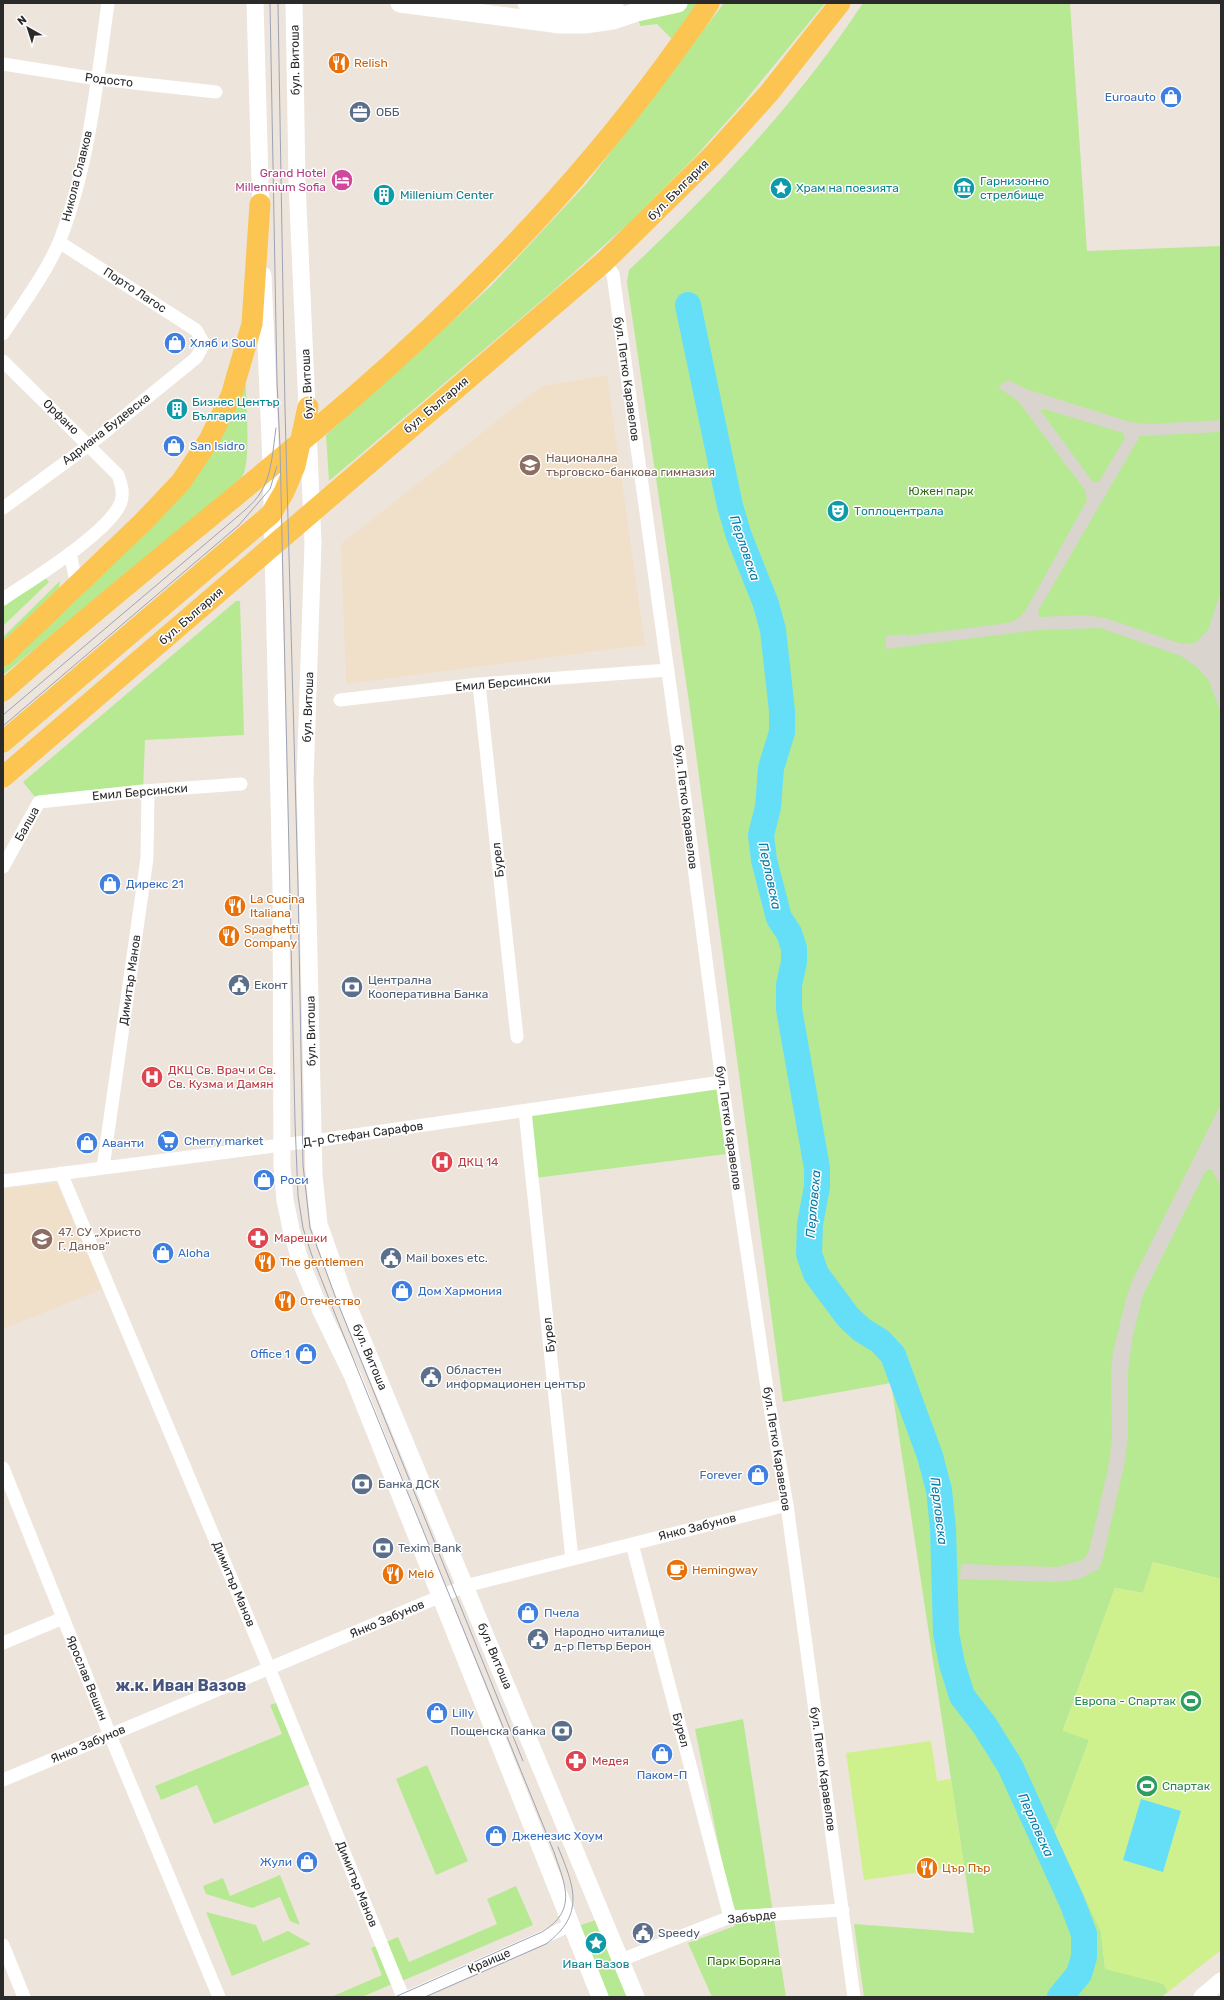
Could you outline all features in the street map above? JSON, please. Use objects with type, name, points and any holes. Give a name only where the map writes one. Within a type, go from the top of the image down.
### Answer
[{"type":"main road","points":[[400,3],[560,24],[585,24],[613,20],[637,12],[678,3]]},
{"type":"main road","points":[[527,3],[610,12],[637,12]]},
{"type":"main road","points":[[3,691],[358,393],[457,302],[523,235],[590,162],[650,85],[709,3]]},
{"type":"main road","name":"бул. България","points":[[3,777],[604,262],[713,155],[769,93],[840,3]]},
{"type":"main road","points":[[3,656],[143,522],[181,482],[222,416],[242,363],[252,324],[260,204]]},
{"type":"main road","points":[[3,742],[271,514],[284,492],[295,466],[308,407]]},
{"type":"street","name":"Никола Славков","points":[[3,334],[45,268],[59,242],[83,162],[98,78],[108,3]]},
{"type":"street","name":"бул. Витоша","points":[[254,3],[260,204],[268,382],[281,886],[281,1145],[285,1200],[290,1229],[300,1260],[320,1309],[353,1377],[570,1925],[600,1997]]},
{"type":"street","name":"бул. Витоша","points":[[294,3],[297,182],[313,543],[305,781],[313,1141],[315,1195],[319,1224],[345,1298],[636,1997]]},
{"type":"street","name":"Родосто","points":[[3,64],[98,78],[216,92]]},
{"type":"street","name":"Порто Лагос","points":[[59,242],[196,330],[204,344]]},
{"type":"street","name":"бул. Петко Каравелов","points":[[604,262],[613,274],[668,670],[722,1082],[769,1402],[787,1505],[854,1997]]},
{"type":"street","name":"Адриана Будевска","points":[[3,508],[89,445],[196,358],[204,344]]},
{"type":"street","name":"Орфано","points":[[3,361],[118,475],[123,487],[121,501],[114,514],[103,526],[70,553]]},
{"type":"street","points":[[3,599],[70,553],[77,586]]},
{"type":"street","name":"Емил Берсински","points":[[340,700],[479,684],[668,670]]},
{"type":"street","name":"Бурел","points":[[479,684],[517,1037]]},
{"type":"street","name":"Емил Берсински","points":[[39,802],[148,791],[241,784]]},
{"type":"street","name":"Димитър Манов","points":[[103,1168],[147,858],[148,791]]},
{"type":"street","name":"Балша","points":[[3,867],[39,802]]},
{"type":"street","name":"Д-р Стефан Сарафов","points":[[3,1181],[313,1141],[722,1082]]},
{"type":"street","name":"Бурел","points":[[525,1111],[572,1559]]},
{"type":"street","name":"Димитър Манов","points":[[60,1173],[269,1668],[403,1997]]},
{"type":"street","name":"Ярослав Вешин","points":[[3,1468],[110,1735],[219,1997]]},
{"type":"street","name":"Янко Забунов","points":[[3,1780],[465,1586],[787,1505]]},
{"type":"street","name":"Бурел","points":[[632,1544],[730,1917]]},
{"type":"street","points":[[3,1643],[63,1618]]},
{"type":"street","name":"Забърде","points":[[621,1960],[730,1917],[843,1910]]},
{"type":"street","name":"Краище","points":[[408,1997],[570,1925]]},
{"type":"street","points":[[3,1946],[24,1997]]},
{"type":"street","points":[[1202,1997],[1221,1981]]},
{"type":"shaded area","name":"Национална търговско-банкова гимназия","points":[[607,375],[645,645],[346,684],[341,544],[541,386]]},
{"type":"shaded area","points":[[1008,380],[1026,389],[1130,422],[1148,424],[1221,420],[1221,432],[1140,436],[1038,611],[1040,617],[1083,615],[1105,618],[1182,644],[1195,643],[1208,630],[1221,591],[1221,713],[1209,681],[1198,668],[1181,656],[1100,628],[1039,630],[886,649],[886,636],[906,634],[906,636],[1000,624],[1012,622],[1020,617],[1026,610],[1087,500],[1085,490],[1018,401],[998,387]],"holes":[[[1044,409],[1123,433],[1125,438],[1099,482],[1093,482],[1040,410]]]},
{"type":"shaded area","points":[[1221,1104],[1221,1187],[1212,1170],[1209,1169],[1205,1172],[1143,1295],[1133,1335],[1128,1370],[1128,1438],[1124,1466],[1103,1558],[1099,1569],[1079,1579],[1057,1582],[960,1579],[961,1564],[1056,1567],[1083,1560],[1089,1551],[1108,1469],[1112,1441],[1111,1372],[1113,1352],[1127,1295],[1134,1277]]},
{"type":"shaded area","name":"47. СУ „Христо Г. Данов“","points":[[57,1183],[102,1289],[3,1329],[3,1189]]},
{"type":"green space","points":[[635,3],[697,3],[672,39],[657,24],[640,26]]},
{"type":"green space","points":[[724,3],[825,3],[744,102],[696,156],[630,222],[553,291],[329,481],[326,435],[491,286],[587,183]]},
{"type":"green space","name":"Южен парк","points":[[863,3],[1070,3],[1087,251],[1221,246],[1221,1579],[1153,1562],[1143,1593],[1115,1588],[1063,1730],[1089,1740],[1055,1832],[1101,1932],[1105,1968],[1164,1984],[1168,1992],[1161,1997],[864,1997],[854,1924],[974,1933],[972,1918],[891,1383],[783,1402],[689,702],[627,282],[629,270],[724,176],[783,110],[838,40]]},
{"type":"green space","points":[[245,373],[247,456],[243,475],[236,484],[3,675],[3,665],[163,512]]},
{"type":"green space","points":[[44,576],[49,582],[3,626],[3,607]]},
{"type":"green space","points":[[60,581],[59,588],[3,642],[3,637]]},
{"type":"green space","points":[[236,601],[240,601],[244,735],[145,740],[143,791],[39,802],[23,782]]},
{"type":"green space","points":[[718,1089],[726,1154],[535,1178],[527,1114]]},
{"type":"green space","name":"Спартак","points":[[1153,1562],[1221,1579],[1221,1950],[1168,1992],[1164,1984],[1105,1969],[1101,1932],[1055,1832],[1089,1740],[1063,1731],[1115,1588],[1143,1593]]},
{"type":"green space","points":[[276,1703],[310,1784],[214,1824],[197,1785],[161,1800],[155,1786],[282,1734],[270,1705]]},
{"type":"green space","name":"Парк Боряна","points":[[743,1719],[786,1997],[712,1997],[688,1943],[735,1926],[695,1729]]},
{"type":"green space","points":[[931,1741],[937,1781],[951,1779],[964,1866],[864,1880],[846,1753]]},
{"type":"green space","points":[[427,1765],[468,1861],[436,1875],[396,1779]]},
{"type":"green space","points":[[280,1875],[300,1925],[290,1921],[280,1897],[252,1908],[206,1894],[203,1886],[223,1878],[230,1896]]},
{"type":"green space","points":[[516,1886],[533,1925],[402,1981],[386,1942],[398,1937],[409,1962],[497,1924],[487,1899]]},
{"type":"green space","points":[[206,1912],[256,1925],[263,1942],[288,1931],[311,1944],[232,1976]]},
{"type":"green space","points":[[599,1919],[631,1997],[606,1997],[578,1926]]},
{"type":"green space","points":[[376,1946],[392,1984],[362,1997],[331,1997],[382,1975],[371,1948]]},
{"type":"water","points":[[1141,1799],[1181,1811],[1163,1872],[1123,1860]]},
{"type":"waterway","name":"Перловска","points":[[688,305],[730,506],[739,536],[766,604],[773,630],[782,711],[782,732],[771,768],[768,807],[761,835],[764,860],[779,918],[789,933],[794,948],[794,962],[789,985],[789,1009],[817,1168],[817,1187],[810,1224],[809,1254],[816,1274],[848,1317],[862,1330],[880,1341],[893,1355],[930,1456],[939,1490],[943,1528],[946,1633],[952,1664],[962,1696],[985,1726],[1010,1766],[1072,1902],[1084,1934],[1084,1957],[1079,1974],[1060,1997]]},
{"type":"tram line","points":[[270,3],[277,382],[280,447],[295,1122],[298,1196],[303,1228],[311,1253],[339,1324],[554,1852],[562,1875],[566,1896],[565,1906],[561,1915],[553,1924],[542,1932],[395,1997]]},
{"type":"tram line","points":[[278,3],[285,409],[298,885],[303,1165],[310,1228],[337,1301],[523,1761]]},
{"type":"tram line","points":[[3,715],[251,505],[261,492],[268,478],[272,461],[276,428]]},
{"type":"tram line","points":[[3,726],[239,525],[270,489],[277,466]]},
{"type":"tram line","points":[[425,1997],[546,1944],[559,1933],[567,1922],[572,1910],[573,1899],[572,1887],[558,1847]]},
{"type":"place","name":"Relish","points":[[339,63]]},
{"type":"place","name":"Euroauto","points":[[1171,97]]},
{"type":"place","name":"ОББ","points":[[360,112]]},
{"type":"place","name":"Grand Hotel Millennium Sofia","points":[[342,180]]},
{"type":"place","name":"Храм на поезията","points":[[781,188]]},
{"type":"place","name":"Гарнизонно стрелбище","points":[[964,188]]},
{"type":"place","name":"Millenium Center","points":[[384,195]]},
{"type":"place","name":"Хляб и Soul","points":[[175,343]]},
{"type":"place","name":"Бизнес Център България","points":[[177,409]]},
{"type":"place","name":"San Isidro","points":[[174,446]]},
{"type":"place","name":"Национална търговско-банкова гимназия","points":[[530,465]]},
{"type":"place","name":"Топлоцентрала","points":[[838,511]]},
{"type":"place","name":"Дирекс 21","points":[[110,884]]},
{"type":"place","name":"La Cucina Italiana","points":[[235,906]]},
{"type":"place","name":"Spaghetti Company","points":[[229,936]]},
{"type":"place","name":"Еконт","points":[[239,985]]},
{"type":"place","name":"Централна Кооперативна Банка","points":[[352,987]]},
{"type":"place","name":"ДКЦ Св. Врач и Св. Св. Кузма и Дамян","points":[[152,1077]]},
{"type":"place","name":"Cherry market","points":[[168,1141]]},
{"type":"place","name":"Аванти","points":[[87,1143]]},
{"type":"place","name":"ДКЦ 14","points":[[442,1162]]},
{"type":"place","name":"Роси","points":[[264,1180]]},
{"type":"place","name":"Марешки","points":[[258,1238]]},
{"type":"place","name":"47. СУ „Христо Г. Данов“","points":[[42,1239]]},
{"type":"place","name":"Aloha","points":[[163,1253]]},
{"type":"place","name":"Mail boxes etc.","points":[[391,1258]]},
{"type":"place","name":"The gentlemen","points":[[265,1262]]},
{"type":"place","name":"Дом Хармония","points":[[402,1291]]},
{"type":"place","name":"Отечество","points":[[285,1301]]},
{"type":"place","name":"Office 1","points":[[306,1354]]},
{"type":"place","name":"Областен информационен център","points":[[431,1377]]},
{"type":"place","name":"Forever","points":[[758,1475]]},
{"type":"place","name":"Банка ДСК","points":[[362,1484]]},
{"type":"place","name":"Texim Bank","points":[[383,1548]]},
{"type":"place","name":"Hemingway","points":[[677,1570]]},
{"type":"place","name":"Meló","points":[[393,1574]]},
{"type":"place","name":"Пчела","points":[[528,1613]]},
{"type":"place","name":"Народно читалище д-р Петър Берон","points":[[538,1639]]},
{"type":"place","name":"Европа - Спартак","points":[[1191,1701]]},
{"type":"place","name":"Lilly","points":[[437,1713]]},
{"type":"place","name":"Пощенска банка","points":[[562,1731]]},
{"type":"place","name":"Паком-П","points":[[662,1754]]},
{"type":"place","name":"Медея","points":[[576,1761]]},
{"type":"place","name":"Спартак","points":[[1147,1786]]},
{"type":"place","name":"Дженезис Хоум","points":[[496,1836]]},
{"type":"place","name":"Жули","points":[[307,1862]]},
{"type":"place","name":"Цър Пър","points":[[927,1868]]},
{"type":"place","name":"Speedy","points":[[643,1933]]},
{"type":"place","name":"Иван Вазов","points":[[596,1943]]},
{"type":"district","name":"ж.к. Иван Вазов","points":[[181,1685]]}]
